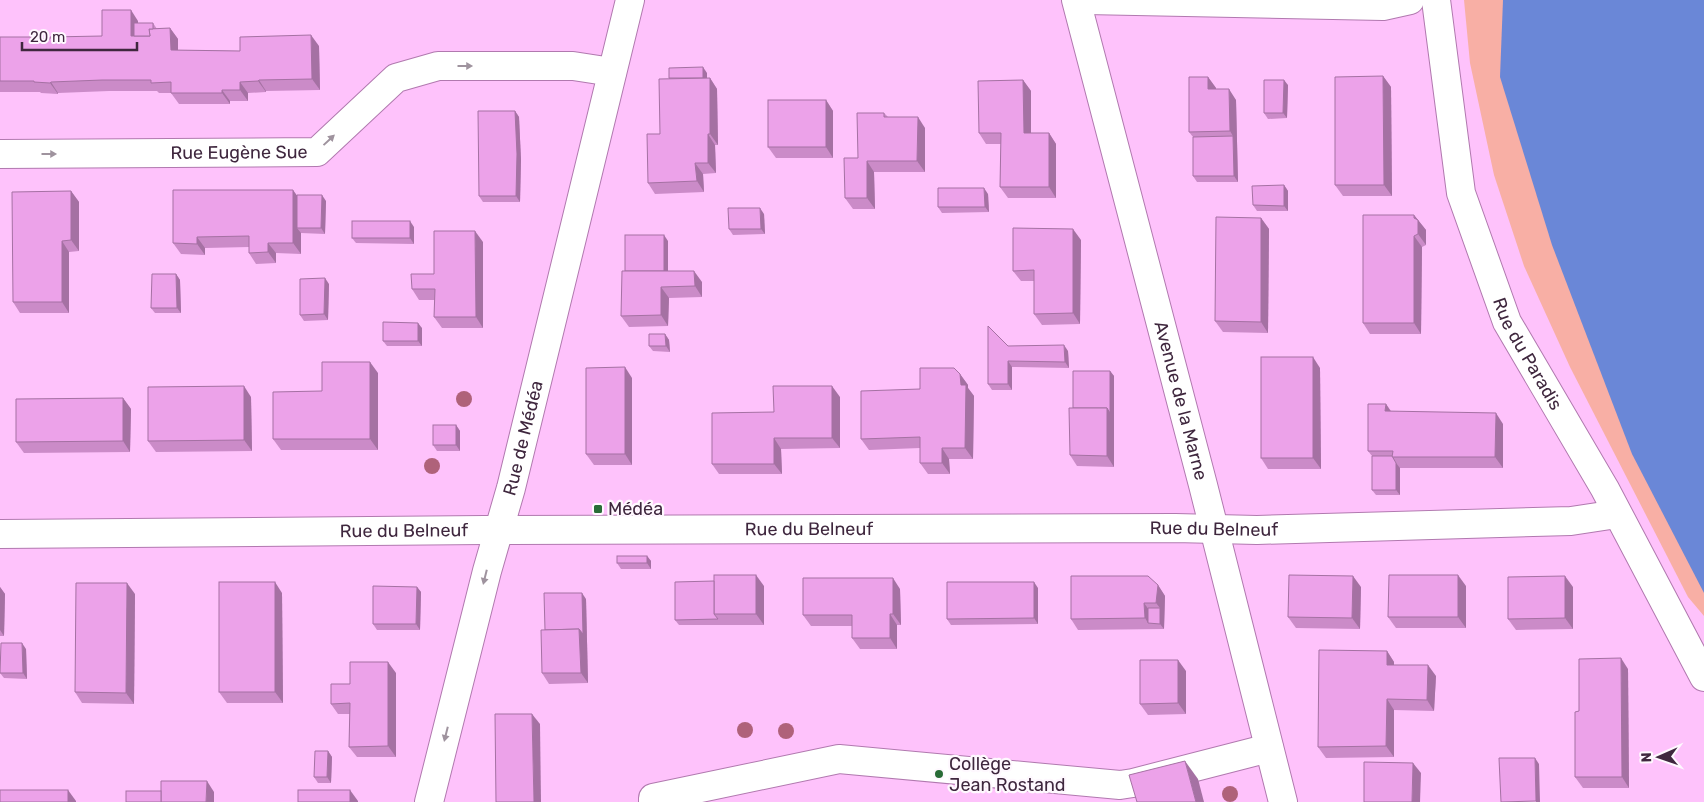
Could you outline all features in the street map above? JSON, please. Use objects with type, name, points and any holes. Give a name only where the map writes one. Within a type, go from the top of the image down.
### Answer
[{"type":"street","points":[[612,72],[630,0]]},
{"type":"street","name":"Avenue de la Marne","points":[[1076,0],[1283,802]]},
{"type":"street","points":[[1086,0],[1383,6],[1410,0]]},
{"type":"street","name":"Rue du Paradis","points":[[1436,0],[1462,193],[1507,322],[1605,489],[1704,677]]},
{"type":"street","name":"Rue Eugène Sue","points":[[0,154],[317,152],[396,78],[438,66],[573,66],[612,72]]},
{"type":"street","name":"Rue de Médéa","points":[[430,802],[487,571],[511,488],[612,72]]},
{"type":"street","name":"Rue du Belneuf","points":[[0,534],[499,530],[1256,530],[1561,521],[1617,514]]},
{"type":"street","points":[[653,802],[653,798],[839,760],[1120,785],[1134,784],[1269,748]]},
{"type":"shaded area","points":[[1464,0],[1704,0],[1704,616],[1688,597],[1570,367],[1524,266],[1494,175],[1470,63]]},
{"type":"water","points":[[1503,0],[1704,0],[1704,593],[1632,454],[1552,245],[1500,77]]},
{"type":"building","points":[[102,10],[131,10],[131,36],[150,36],[149,29],[170,28],[171,50],[240,51],[240,37],[311,35],[312,79],[240,82],[240,90],[222,90],[222,93],[171,93],[171,82],[151,83],[151,80],[50,83],[0,81],[0,37],[50,39],[50,37],[102,36]]},
{"type":"building","points":[[134,23],[153,23],[153,29],[149,29],[150,36],[134,36]]},
{"type":"building","points":[[703,67],[703,78],[669,78],[669,68]]},
{"type":"building","points":[[1383,76],[1384,185],[1335,185],[1335,77]]},
{"type":"building","points":[[1189,77],[1208,77],[1208,89],[1229,89],[1230,131],[1189,132]]},
{"type":"building","points":[[710,78],[708,163],[695,163],[697,181],[648,183],[647,134],[660,134],[659,79]]},
{"type":"building","points":[[1023,80],[1024,133],[1049,133],[1049,187],[1000,187],[1001,133],[979,133],[978,81]]},
{"type":"building","points":[[1264,80],[1284,80],[1283,113],[1264,113]]},
{"type":"building","points":[[768,100],[826,100],[826,147],[768,147]]},
{"type":"building","points":[[478,111],[515,111],[516,196],[479,196]]},
{"type":"building","points":[[857,113],[884,113],[884,117],[918,117],[917,161],[867,161],[867,198],[845,198],[844,158],[858,158]]},
{"type":"building","points":[[1233,136],[1234,176],[1193,176],[1193,137]]},
{"type":"building","points":[[1284,185],[1284,206],[1253,205],[1252,186]]},
{"type":"building","points":[[938,188],[984,188],[985,207],[938,207]]},
{"type":"building","points":[[173,190],[293,190],[293,243],[268,243],[268,252],[249,253],[249,236],[197,237],[197,244],[173,243]]},
{"type":"building","points":[[71,191],[71,240],[62,241],[62,302],[13,302],[12,192]]},
{"type":"building","points":[[297,195],[322,195],[321,228],[297,228]]},
{"type":"building","points":[[728,208],[760,208],[761,229],[729,229]]},
{"type":"building","points":[[1363,215],[1414,215],[1414,218],[1418,220],[1418,234],[1414,236],[1414,323],[1363,323]]},
{"type":"building","points":[[1216,217],[1261,218],[1261,322],[1215,321]]},
{"type":"building","points":[[352,221],[410,221],[410,238],[352,238]]},
{"type":"building","points":[[1013,228],[1073,229],[1073,313],[1034,314],[1034,270],[1013,271]]},
{"type":"building","points":[[434,231],[475,231],[476,317],[434,317],[435,289],[412,289],[411,274],[434,274]]},
{"type":"building","points":[[625,235],[664,235],[664,271],[625,271]]},
{"type":"building","points":[[622,271],[694,271],[695,286],[661,287],[661,315],[621,316]]},
{"type":"building","points":[[152,274],[176,274],[177,308],[151,308]]},
{"type":"building","points":[[325,278],[324,314],[300,315],[300,279]]},
{"type":"building","points":[[383,322],[418,323],[418,341],[383,341]]},
{"type":"building","points":[[988,326],[1008,346],[1064,345],[1065,362],[1008,361],[1008,384],[988,384]]},
{"type":"building","points":[[649,334],[665,334],[666,346],[649,346]]},
{"type":"building","points":[[1261,357],[1313,357],[1313,458],[1261,458]]},
{"type":"building","points":[[322,362],[370,362],[370,439],[273,439],[273,392],[322,391]]},
{"type":"building","points":[[625,367],[625,454],[586,454],[586,368]]},
{"type":"building","points":[[920,368],[954,368],[960,374],[961,385],[966,385],[965,448],[942,448],[942,463],[920,463],[920,437],[861,439],[861,391],[920,389]]},
{"type":"building","points":[[1073,371],[1110,371],[1110,413],[1107,408],[1073,408]]},
{"type":"building","points":[[244,386],[244,440],[148,441],[148,387]]},
{"type":"building","points":[[773,386],[832,386],[832,438],[774,438],[774,464],[712,464],[712,413],[774,412]]},
{"type":"building","points":[[123,398],[123,441],[16,442],[16,399]]},
{"type":"building","points":[[1368,404],[1386,404],[1385,411],[1496,413],[1495,457],[1392,457],[1393,451],[1368,451]]},
{"type":"building","points":[[1069,408],[1107,408],[1107,456],[1070,455]]},
{"type":"building","points":[[433,425],[456,425],[456,445],[433,445]]},
{"type":"building","points":[[1372,456],[1392,456],[1396,463],[1396,490],[1372,490]]},
{"type":"building","points":[[617,556],[647,556],[647,563],[617,563]]},
{"type":"building","points":[[714,575],[756,575],[756,614],[714,614]]},
{"type":"building","points":[[1289,575],[1353,576],[1352,618],[1288,617]]},
{"type":"building","points":[[1389,575],[1458,575],[1458,617],[1388,617]]},
{"type":"building","points":[[1071,576],[1148,576],[1158,585],[1156,603],[1144,603],[1145,618],[1071,619]]},
{"type":"building","points":[[1565,576],[1565,618],[1508,619],[1508,577]]},
{"type":"building","points":[[803,578],[893,578],[893,614],[890,614],[890,638],[852,638],[852,615],[803,615]]},
{"type":"building","points":[[714,581],[714,614],[718,619],[675,620],[675,582]]},
{"type":"building","points":[[219,582],[275,582],[275,692],[219,692]]},
{"type":"building","points":[[947,582],[1034,582],[1034,618],[947,619]]},
{"type":"building","points":[[76,583],[127,583],[126,693],[75,692]]},
{"type":"building","points":[[373,586],[417,587],[416,624],[373,624]]},
{"type":"building","points":[[544,593],[582,593],[583,634],[579,629],[545,630]]},
{"type":"building","points":[[1148,608],[1160,608],[1160,624],[1148,623]]},
{"type":"building","points":[[579,629],[581,673],[542,673],[541,630]]},
{"type":"building","points":[[1,643],[22,643],[23,673],[0,673]]},
{"type":"building","points":[[1319,650],[1387,651],[1387,665],[1428,665],[1427,700],[1387,699],[1386,746],[1318,747]]},
{"type":"building","points":[[1621,658],[1622,777],[1575,777],[1575,712],[1579,711],[1579,659]]},
{"type":"building","points":[[1140,660],[1178,660],[1178,703],[1140,704]]},
{"type":"building","points":[[350,662],[388,662],[388,746],[349,747],[350,703],[331,704],[331,684],[350,684]]},
{"type":"building","points":[[495,714],[532,714],[534,802],[496,802]]},
{"type":"building","points":[[315,751],[328,751],[327,777],[314,777]]},
{"type":"building","points":[[1499,758],[1535,758],[1536,801],[1501,802]]},
{"type":"building","points":[[1185,761],[1196,802],[1137,802],[1129,775]]},
{"type":"building","points":[[1364,762],[1413,763],[1412,802],[1364,802]]},
{"type":"building","points":[[161,781],[207,781],[206,802],[161,802]]},
{"type":"building","points":[[0,790],[68,790],[68,802],[0,802]]},
{"type":"building","points":[[298,790],[350,790],[350,802],[298,802]]},
{"type":"building","points":[[126,791],[161,791],[161,802],[126,802]]},
{"type":"place","name":"Médéa","points":[[598,509]]},
{"type":"place","name":"Collège Jean Rostand","points":[[939,774]]}]
